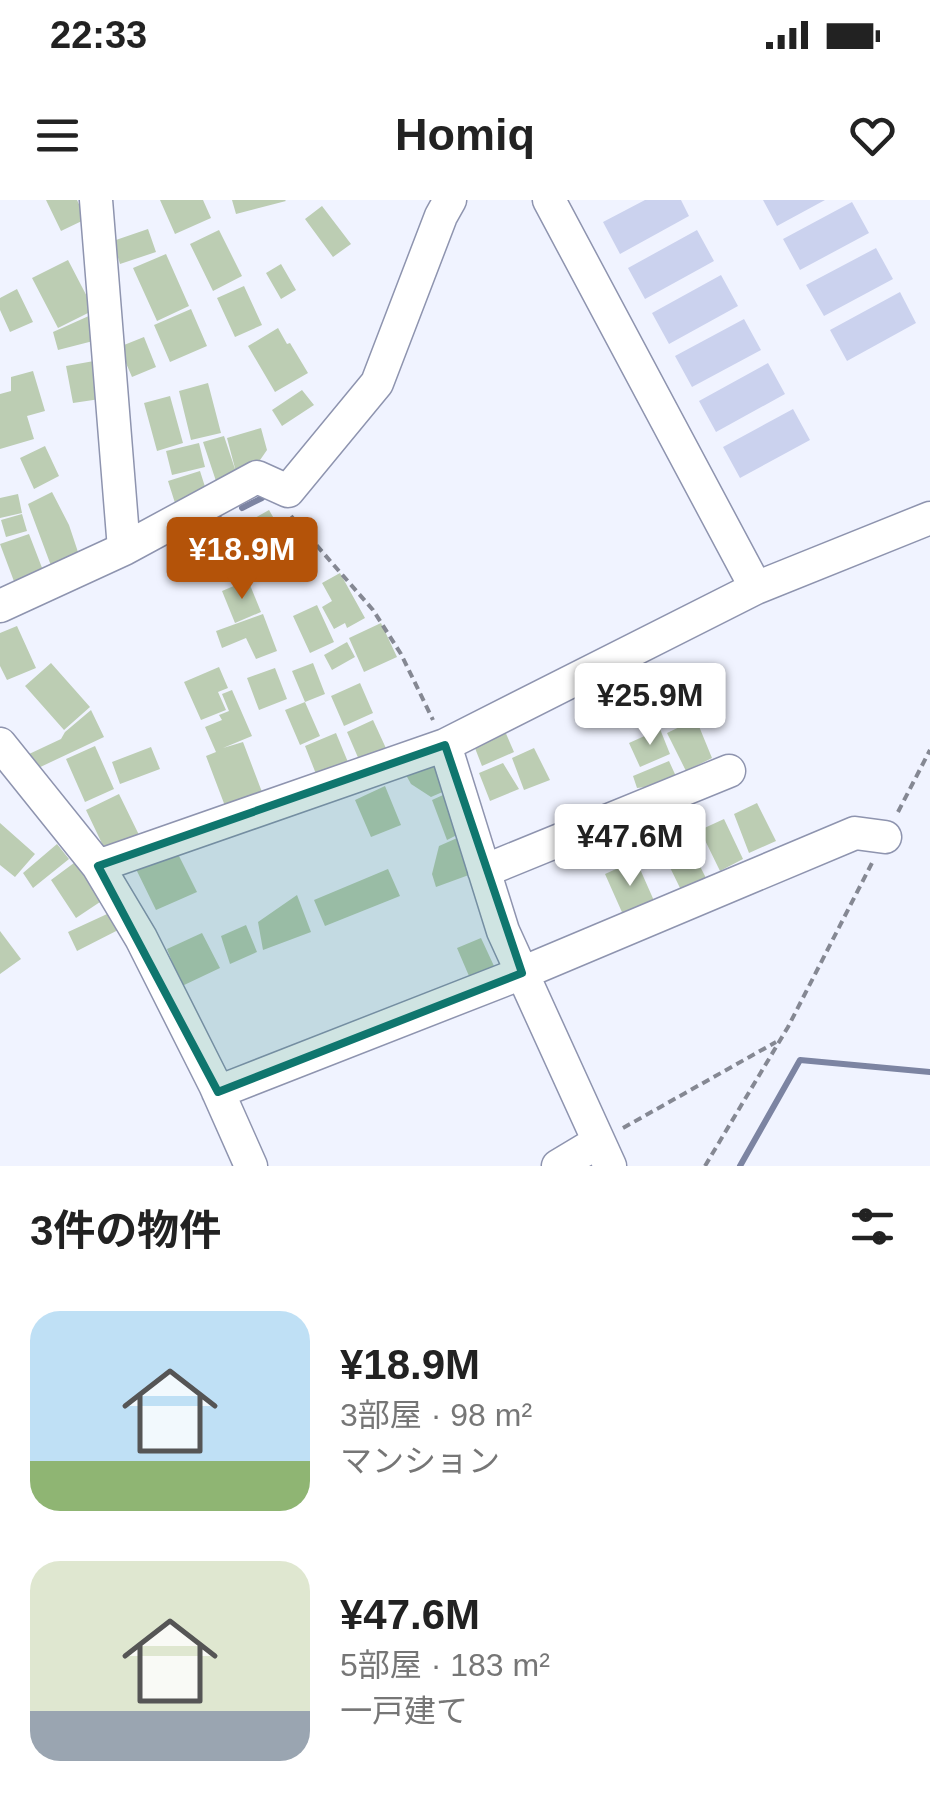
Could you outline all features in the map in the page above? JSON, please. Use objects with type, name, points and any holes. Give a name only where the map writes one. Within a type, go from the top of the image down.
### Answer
[{"type":"street","points":[[96,200],[124,549]]},
{"type":"street","points":[[0,606],[275,486],[377,383],[450,200]]},
{"type":"street","points":[[549,200],[756,588]]},
{"type":"street","points":[[98,866],[445,744],[756,588],[930,518]]},
{"type":"street","points":[[0,744],[98,866],[142,938],[251,1166]]},
{"type":"street","points":[[445,744],[503,931],[604,1154],[558,1166]]},
{"type":"street","points":[[484,871],[729,771]]},
{"type":"street","points":[[218,1092],[522,973],[855,833],[885,837]]},
{"type":"path","points":[[275,486],[277,501],[372,610],[401,654],[445,744]]},
{"type":"path","points":[[705,1166],[780,1040],[930,750]]},
{"type":"path","points":[[604,1154],[780,1040]]},
{"type":"highlighted area","points":[[445,745],[522,973],[218,1092],[98,866]]},
{"type":"shaded area","points":[[645,200],[681,200],[689,216],[620,254],[603,222]]},
{"type":"shaded area","points":[[763,200],[825,200],[777,226]]},
{"type":"shaded area","points":[[852,202],[869,233],[800,270],[783,239]]},
{"type":"shaded area","points":[[697,230],[714,261],[645,299],[628,268]]},
{"type":"shaded area","points":[[876,248],[893,279],[824,316],[806,285]]},
{"type":"shaded area","points":[[721,275],[738,306],[669,344],[652,313]]},
{"type":"shaded area","points":[[900,292],[916,323],[847,361],[830,330]]},
{"type":"shaded area","points":[[744,319],[761,350],[692,387],[675,356]]},
{"type":"shaded area","points":[[768,363],[785,394],[716,432],[699,401]]},
{"type":"shaded area","points":[[793,409],[810,440],[740,478],[723,447]]},
{"type":"building","points":[[46,200],[77,200],[86,219],[61,231]]},
{"type":"building","points":[[160,200],[203,200],[211,218],[175,234]]},
{"type":"building","points":[[232,200],[285,200],[286,201],[236,214]]},
{"type":"building","points":[[322,206],[351,244],[333,257],[305,219]]},
{"type":"building","points":[[148,229],[156,252],[120,264],[113,241]]},
{"type":"building","points":[[219,230],[242,276],[213,291],[190,244]]},
{"type":"building","points":[[166,254],[189,306],[157,321],[133,268]]},
{"type":"building","points":[[68,260],[94,310],[58,328],[32,278]]},
{"type":"building","points":[[281,264],[296,290],[281,299],[266,273]]},
{"type":"building","points":[[244,286],[262,325],[235,337],[217,298]]},
{"type":"building","points":[[17,289],[33,322],[10,332],[0,310],[0,298]]},
{"type":"building","points":[[191,309],[207,346],[170,362],[154,325]]},
{"type":"building","points":[[91,315],[97,340],[58,350],[53,332]]},
{"type":"building","points":[[278,328],[308,373],[275,392],[248,346]]},
{"type":"building","points":[[144,337],[156,367],[132,377],[119,347]]},
{"type":"building","points":[[94,361],[100,399],[73,403],[66,366]]},
{"type":"building","points":[[33,371],[45,411],[27,416],[34,439],[0,449],[0,394],[11,391],[11,377]]},
{"type":"building","points":[[208,383],[221,433],[191,440],[179,391]]},
{"type":"building","points":[[302,390],[314,405],[282,426],[272,410]]},
{"type":"building","points":[[170,396],[183,443],[157,451],[144,403]]},
{"type":"building","points":[[261,428],[267,450],[249,476],[217,484],[203,442],[224,436],[236,472],[227,438]]},
{"type":"building","points":[[199,443],[205,467],[172,475],[166,451]]},
{"type":"building","points":[[45,446],[59,476],[34,489],[20,458]]},
{"type":"building","points":[[200,471],[207,493],[175,503],[168,481]]},
{"type":"building","points":[[52,492],[79,555],[53,571],[28,504]]},
{"type":"building","points":[[18,494],[22,513],[0,518],[0,498]]},
{"type":"building","points":[[269,510],[276,522],[288,520],[307,555],[278,571],[262,540],[254,544],[244,524]]},
{"type":"building","points":[[22,514],[27,531],[6,537],[1,520]]},
{"type":"building","points":[[230,527],[246,569],[211,582],[201,542]]},
{"type":"building","points":[[29,534],[44,573],[15,584],[0,544]]},
{"type":"building","points":[[340,573],[365,618],[347,628],[345,623],[334,629],[322,607],[332,601],[322,583]]},
{"type":"building","points":[[248,580],[261,612],[235,623],[222,591]]},
{"type":"building","points":[[317,605],[334,642],[310,653],[293,616]]},
{"type":"building","points":[[263,614],[277,651],[256,659],[246,638],[222,648],[216,631]]},
{"type":"building","points":[[381,623],[397,657],[364,672],[349,638]]},
{"type":"building","points":[[17,626],[36,668],[7,680],[0,666],[0,633]]},
{"type":"building","points":[[347,642],[355,657],[332,670],[324,655]]},
{"type":"building","points":[[51,663],[90,707],[64,730],[25,686]]},
{"type":"building","points":[[313,663],[325,694],[305,702],[292,671]]},
{"type":"building","points":[[673,665],[694,708],[665,722],[644,680]]},
{"type":"building","points":[[219,667],[228,688],[218,692],[226,710],[201,720],[184,682]]},
{"type":"building","points":[[275,668],[287,699],[259,710],[247,678]]},
{"type":"building","points":[[360,683],[373,713],[344,726],[331,696]]},
{"type":"building","points":[[232,690],[252,736],[223,748],[243,742],[262,792],[225,806],[206,756],[216,752],[205,727],[222,720],[219,715],[229,711],[222,694]]},
{"type":"building","points":[[305,702],[320,736],[300,745],[285,710]]},
{"type":"building","points":[[91,710],[104,737],[34,770],[27,755],[61,739]]},
{"type":"building","points":[[696,719],[712,758],[686,771],[667,733]]},
{"type":"building","points":[[373,720],[390,757],[363,769],[347,732]]},
{"type":"building","points":[[504,729],[514,752],[482,766],[473,743]]},
{"type":"building","points":[[660,729],[670,754],[640,767],[629,743]]},
{"type":"building","points":[[336,733],[350,767],[318,779],[305,746]]},
{"type":"building","points":[[95,746],[114,789],[85,802],[66,759]]},
{"type":"building","points":[[151,747],[160,769],[120,784],[112,762]]},
{"type":"building","points":[[534,748],[550,780],[524,790],[512,758]]},
{"type":"building","points":[[441,758],[454,787],[431,797],[411,784],[406,775]]},
{"type":"building","points":[[669,761],[679,783],[637,788],[633,776]]},
{"type":"building","points":[[503,763],[519,789],[490,801],[479,773]]},
{"type":"building","points":[[385,786],[401,825],[371,837],[355,800]]},
{"type":"building","points":[[452,791],[467,830],[447,840],[432,800]]},
{"type":"building","points":[[119,794],[140,837],[107,854],[86,810]]},
{"type":"building","points":[[757,803],[776,841],[749,853],[734,814]]},
{"type":"building","points":[[724,819],[743,859],[720,871],[700,830]]},
{"type":"building","points":[[0,823],[35,854],[15,877],[0,865]]},
{"type":"building","points":[[464,835],[477,872],[436,887],[432,874],[439,846]]},
{"type":"building","points":[[685,837],[706,878],[681,890],[661,849]]},
{"type":"building","points":[[57,844],[69,859],[33,888],[23,873]]},
{"type":"building","points":[[177,852],[197,892],[156,910],[135,867]]},
{"type":"building","points":[[78,860],[109,896],[76,918],[51,880]]},
{"type":"building","points":[[636,860],[655,903],[625,919],[605,874]]},
{"type":"building","points":[[388,869],[400,896],[325,926],[314,900]]},
{"type":"building","points":[[297,895],[311,932],[263,950],[258,922]]},
{"type":"building","points":[[118,909],[126,926],[77,951],[68,932]]},
{"type":"building","points":[[246,925],[257,952],[230,964],[221,936]]},
{"type":"building","points":[[0,931],[21,959],[0,974]]},
{"type":"building","points":[[202,933],[220,968],[182,986],[167,949]]},
{"type":"building","points":[[481,938],[500,979],[475,990],[457,948]]},
{"type":"waterway","points":[[242,508],[262,498]]},
{"type":"waterway","points":[[183,535],[219,518]]},
{"type":"waterway","points":[[740,1166],[800,1060],[930,1072]]}]
